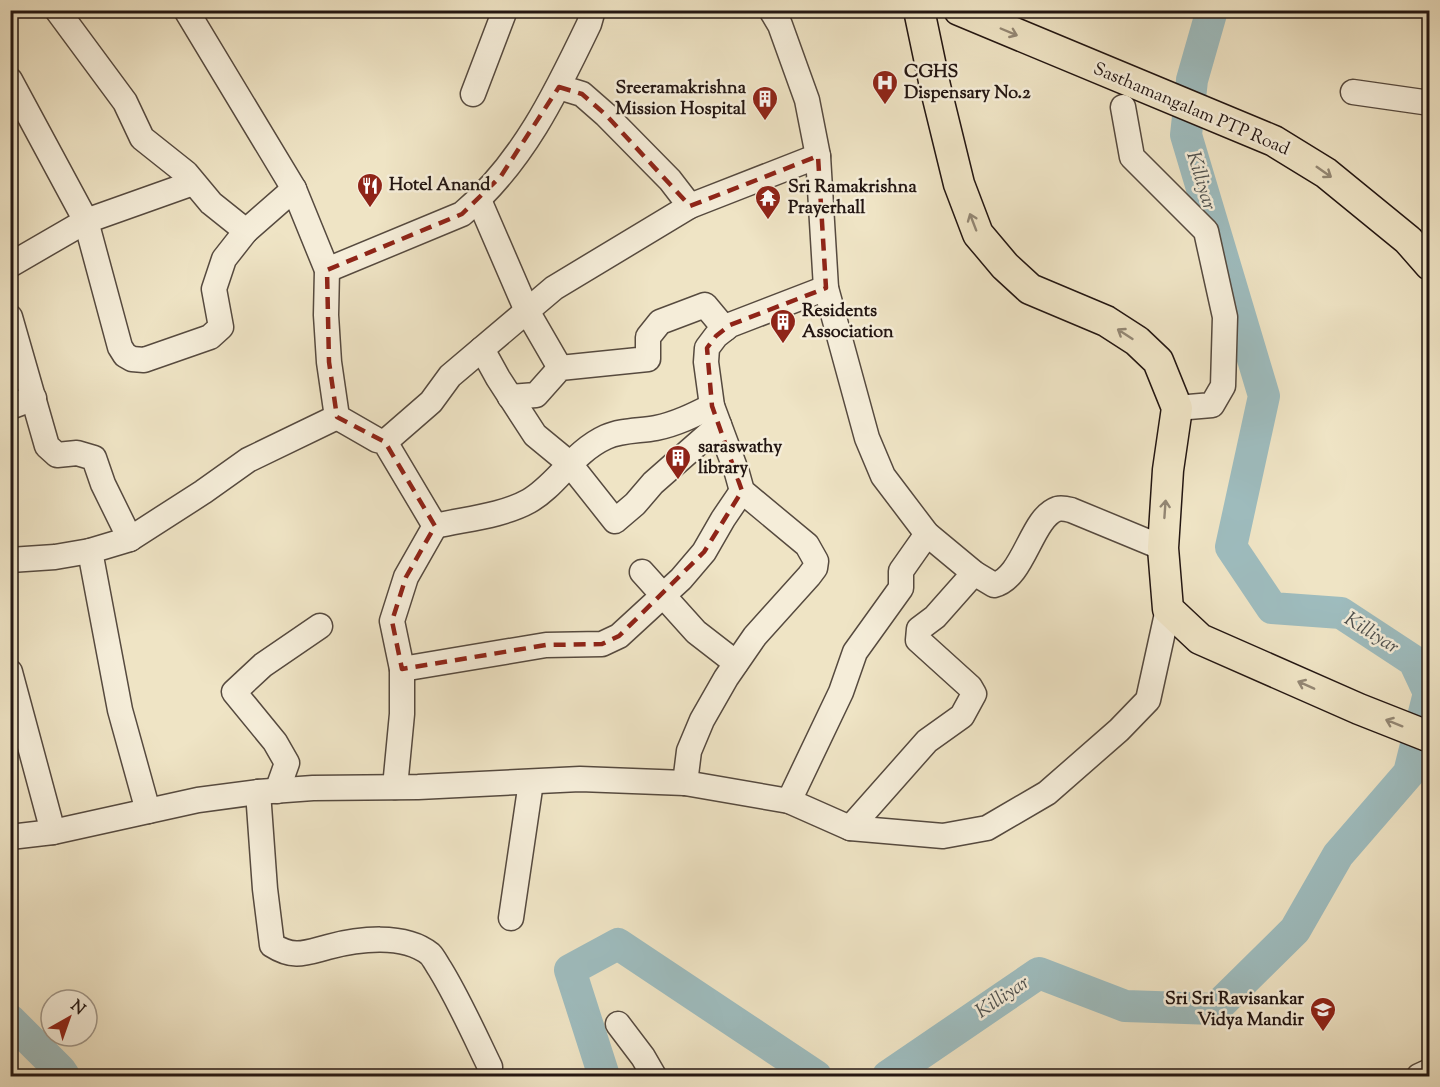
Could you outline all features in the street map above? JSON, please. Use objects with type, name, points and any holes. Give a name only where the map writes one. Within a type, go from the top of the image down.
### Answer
[{"type":"main road","name":"Sasthamangalam PTP Road","points":[[958,10],[1274,141],[1326,173],[1408,240],[1430,265]]},
{"type":"main road","points":[[921,19],[934,86],[953,162],[978,234],[1005,266],[1030,290],[1106,321],[1137,341],[1158,361],[1177,408],[1168,470],[1163,548],[1168,609],[1200,639],[1359,709],[1430,737]]},
{"type":"street","points":[[57,10],[125,102],[142,138],[186,173],[211,202],[246,231]]},
{"type":"street","points":[[186,10],[294,189],[327,270],[326,315],[329,362],[337,417]]},
{"type":"street","points":[[473,94],[505,10]]},
{"type":"street","points":[[327,270],[462,214],[479,200],[501,176],[544,114],[589,24],[593,10]]},
{"type":"street","points":[[771,10],[780,25],[807,100],[818,156],[826,288],[867,438],[883,476],[927,534],[974,573],[994,585],[1001,584],[1016,567],[1046,517],[1058,509],[1071,510],[1163,548]]},
{"type":"street","points":[[10,80],[86,221],[120,347],[125,355],[132,359],[144,360],[210,337],[221,327],[214,289],[224,259],[246,231],[294,189]]},
{"type":"street","points":[[559,87],[582,94],[606,115],[670,180],[690,206]]},
{"type":"street","points":[[1353,92],[1430,103]]},
{"type":"street","points":[[1123,107],[1132,157],[1206,231],[1225,317],[1223,386],[1212,405],[1177,408]]},
{"type":"street","points":[[385,442],[431,402],[450,375],[554,288],[690,206],[818,156]]},
{"type":"street","points":[[10,265],[86,221],[193,183]]},
{"type":"street","points":[[479,200],[527,311],[560,368]]},
{"type":"street","points":[[685,783],[689,751],[702,720],[755,636],[809,576],[815,568],[816,561],[807,545],[742,491],[715,415],[706,362],[707,348],[725,328],[826,288]]},
{"type":"street","points":[[510,397],[536,395],[560,368],[648,359],[648,337],[660,322],[705,305],[725,328]]},
{"type":"street","points":[[10,316],[47,446],[57,455],[77,453],[94,458],[103,484],[130,539]]},
{"type":"street","points":[[482,349],[535,435],[569,463],[615,520],[635,504],[715,415]]},
{"type":"street","points":[[10,407],[34,399]]},
{"type":"street","points":[[395,787],[402,714],[402,669],[392,621],[406,577],[435,526],[490,514],[529,501],[569,463],[591,445],[608,436],[658,428],[693,416],[715,415]]},
{"type":"street","points":[[337,417],[377,440],[385,442],[435,526]]},
{"type":"street","points":[[10,560],[55,557],[90,551],[130,539],[204,492],[248,460],[337,417]]},
{"type":"street","points":[[402,669],[546,645],[602,644],[620,636],[681,579],[704,552],[742,491]]},
{"type":"street","points":[[789,801],[841,692],[855,652],[901,588],[901,571],[927,534]]},
{"type":"street","points":[[90,551],[120,710],[147,811]]},
{"type":"street","points":[[642,572],[696,632],[736,663]]},
{"type":"street","points":[[850,828],[927,741],[962,716],[974,694],[970,687],[918,640],[917,634],[919,629],[935,617],[974,573]]},
{"type":"street","points":[[10,837],[53,832],[198,800],[267,791],[580,779],[685,783],[789,801],[850,828],[944,836],[987,828],[1047,793],[1119,730],[1148,700],[1168,609]]},
{"type":"street","points":[[320,626],[263,665],[234,692],[275,742],[286,763],[267,791],[265,889],[272,945],[295,955],[351,941],[392,941],[409,944],[431,955],[449,984],[490,1067]]},
{"type":"street","points":[[10,672],[53,832]]},
{"type":"street","points":[[511,918],[531,782]]},
{"type":"street","points":[[618,1024],[643,1057],[654,1077]]},
{"type":"street","points":[[1419,1077],[1430,1071]]},
{"type":"highlighted area","points":[[559,87],[582,94],[606,115],[690,206],[818,156],[826,288],[730,325],[716,336],[707,348],[712,406],[742,491],[704,552],[619,636],[602,644],[546,645],[402,669],[392,621],[406,577],[435,526],[385,442],[337,417],[329,362],[327,270],[462,214],[501,176]]},
{"type":"waterway","name":"Killiyar","points":[[888,1076],[1039,973],[1125,1006],[1215,1009],[1295,930],[1338,855],[1409,773],[1429,693],[1414,661],[1341,613],[1272,608],[1231,547],[1264,396],[1186,135],[1192,80],[1212,10]]},
{"type":"waterway","name":"Killiyar","points":[[604,1076],[570,970],[618,944],[816,1076]]},
{"type":"waterway","name":"Killiyar","points":[[10,1020],[64,1076]]},
{"type":"place","name":"CGHS Dispensary No.2","points":[[885,106]]},
{"type":"place","name":"Sreeramakrishna Mission Hospital","points":[[765,122]]},
{"type":"place","name":"Hotel Anand","points":[[370,209]]},
{"type":"place","name":"Sri Ramakrishna Prayerhall","points":[[768,221]]},
{"type":"place","name":"Residents Association","points":[[783,345]]},
{"type":"place","name":"saraswathy library","points":[[678,481]]},
{"type":"place","name":"Sri Sri Ravisankar Vidya Mandir","points":[[1323,1033]]}]
